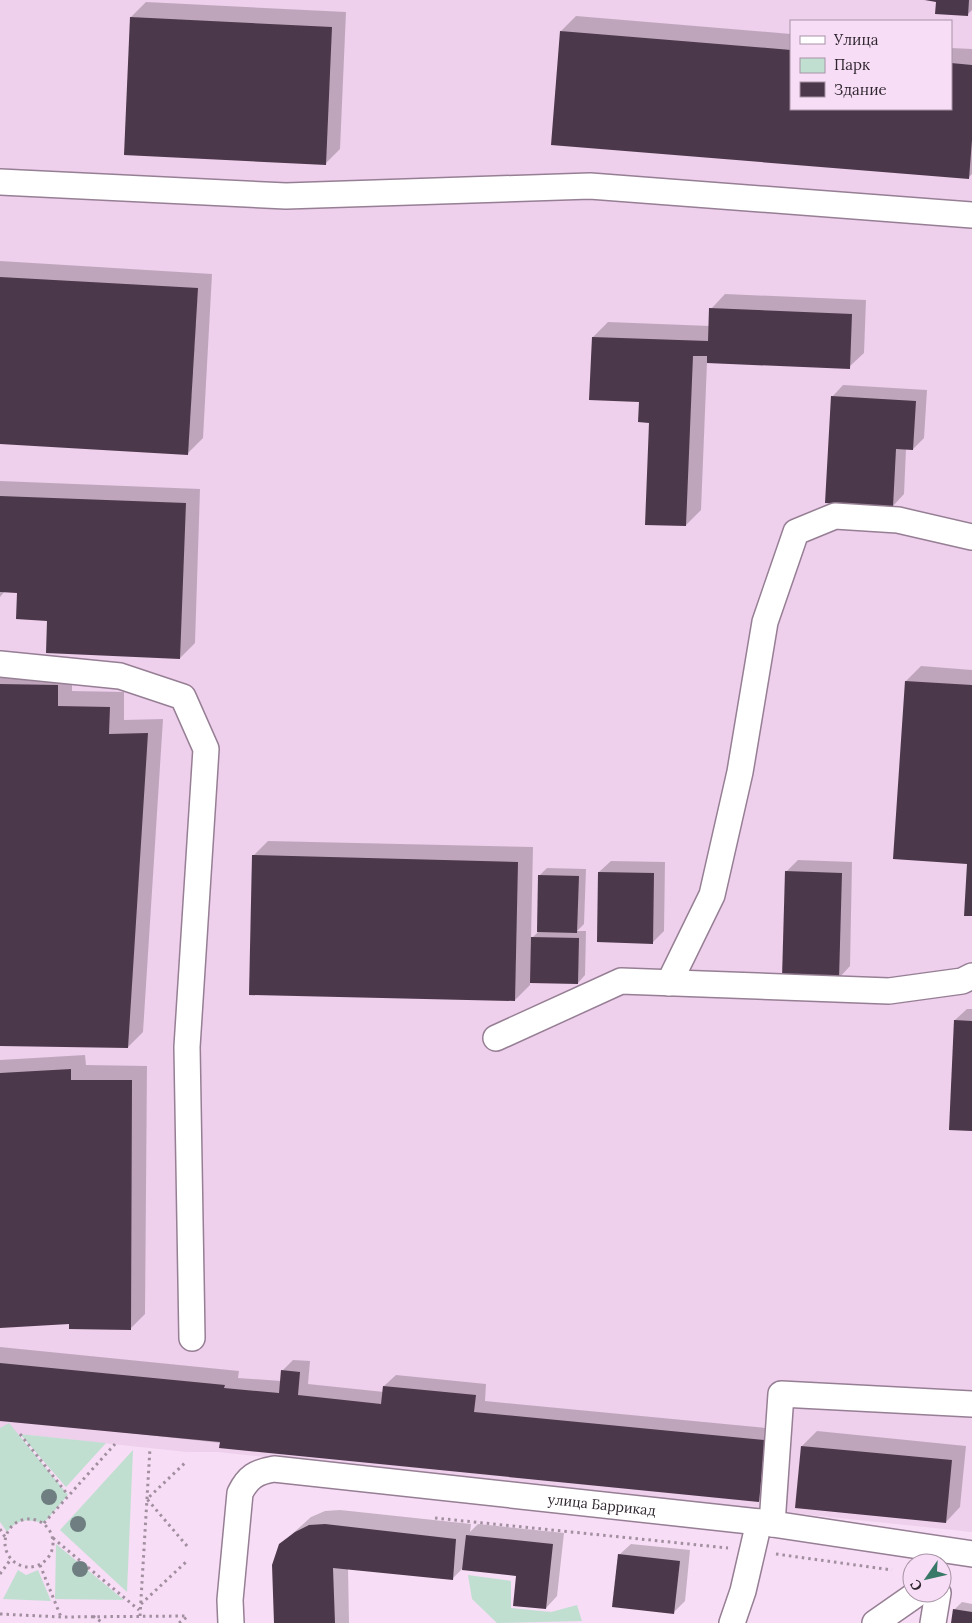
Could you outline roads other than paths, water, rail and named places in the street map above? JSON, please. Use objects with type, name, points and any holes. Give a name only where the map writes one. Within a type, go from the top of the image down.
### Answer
[{"type":"street","points":[[0,182],[286,196],[590,186],[972,215]]},
{"type":"street","points":[[669,983],[712,895],[740,772],[765,622],[796,532],[835,516],[898,520],[972,538]]},
{"type":"street","points":[[0,664],[120,676],[183,697],[206,748],[188,1047],[192,1338]]},
{"type":"street","points":[[496,1038],[620,982],[889,991],[962,981],[972,976]]},
{"type":"street","points":[[732,1623],[743,1591],[752,1551],[765,1523],[781,1394],[972,1404]]},
{"type":"street","name":"улица Баррикад","points":[[231,1623],[230,1600],[240,1493],[246,1479],[259,1472],[274,1469],[765,1523],[910,1553]]},
{"type":"street","name":"улица Баррикад","points":[[952,1558],[972,1554]]},
{"type":"street","points":[[874,1623],[903,1603]]},
{"type":"street","points":[[933,1623],[936,1603]]}]
